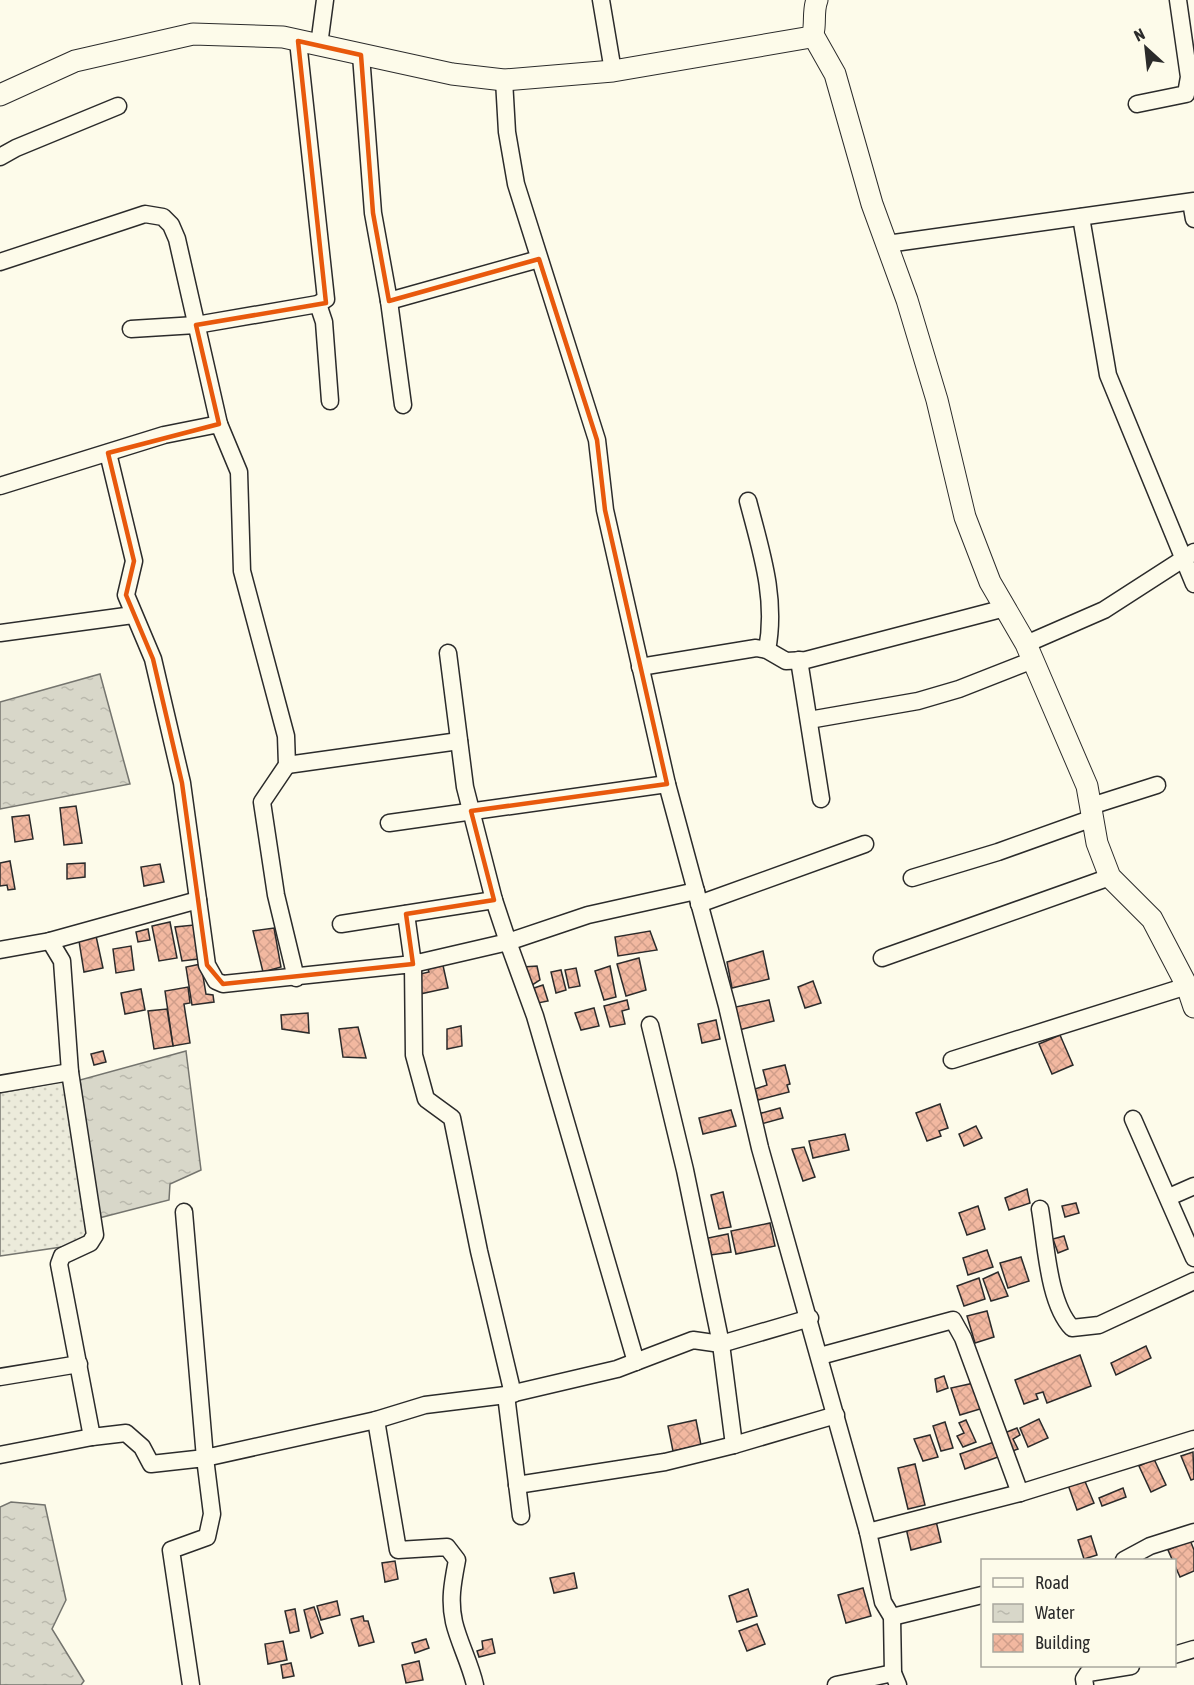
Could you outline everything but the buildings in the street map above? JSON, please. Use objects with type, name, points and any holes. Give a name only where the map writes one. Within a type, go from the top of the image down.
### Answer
[{"type":"street","points":[[319,45],[325,0]]},
{"type":"street","points":[[601,0],[613,71]]},
{"type":"street","points":[[817,0],[813,10],[813,35],[835,74],[886,244],[937,400],[965,517],[990,582],[1029,652],[1087,786],[1097,843],[1110,877],[1152,919],[1187,986],[1194,1007]]},
{"type":"street","points":[[1137,105],[1186,94],[1189,77],[1178,0]]},
{"type":"street","points":[[0,96],[75,61],[193,34],[283,38],[452,74],[504,80],[613,71],[813,35]]},
{"type":"street","points":[[130,329],[196,325],[318,304],[326,299],[298,41]]},
{"type":"street","points":[[361,54],[373,213],[389,301],[403,405]]},
{"type":"street","points":[[504,80],[507,132],[516,184],[597,440],[604,510],[667,784],[727,1006],[760,1148],[810,1318],[868,1532],[883,1602],[892,1617],[896,1679],[836,1685]]},
{"type":"street","points":[[0,157],[16,148],[118,106]]},
{"type":"street","points":[[886,244],[1193,202],[1194,219]]},
{"type":"street","points":[[0,262],[145,214],[163,217],[171,225],[182,256],[219,424],[239,472],[242,571],[286,736],[286,765],[262,802],[276,895],[296,978]]},
{"type":"street","points":[[1081,217],[1108,375],[1188,556],[1194,584]]},
{"type":"street","points":[[389,301],[539,259]]},
{"type":"street","points":[[318,304],[324,322],[330,401]]},
{"type":"street","points":[[0,486],[164,435],[219,424]]},
{"type":"street","points":[[108,453],[134,561],[126,595],[153,659],[182,783],[207,965],[216,981],[223,984],[296,978],[413,964],[508,942],[588,915],[698,898],[865,844]]},
{"type":"street","points":[[748,501],[771,598],[771,628],[767,650]]},
{"type":"street","points":[[809,720],[918,701],[959,689],[1104,610],[1188,556]]},
{"type":"street","points":[[640,667],[756,648],[767,650],[786,661],[799,660],[1005,608]]},
{"type":"street","points":[[0,633],[133,615]]},
{"type":"street","points":[[448,653],[471,811],[494,900],[539,1027],[636,1362]]},
{"type":"street","points":[[799,660],[821,799]]},
{"type":"street","points":[[286,765],[459,741]]},
{"type":"street","points":[[389,823],[667,784]]},
{"type":"street","points":[[912,878],[998,852],[1157,785]]},
{"type":"street","points":[[882,958],[1110,877]]},
{"type":"street","points":[[0,950],[50,941],[198,900]]},
{"type":"street","points":[[341,924],[494,900]]},
{"type":"street","points":[[406,914],[413,964],[414,1055],[426,1099],[452,1119],[509,1394],[521,1516]]},
{"type":"street","points":[[50,941],[62,961],[70,1072],[95,1235],[90,1243],[62,1257],[59,1264],[92,1437]]},
{"type":"street","points":[[952,1060],[1187,986]]},
{"type":"street","points":[[650,1025],[722,1344],[734,1445]]},
{"type":"street","points":[[0,1084],[70,1072]]},
{"type":"street","points":[[1133,1119],[1194,1258]]},
{"type":"street","points":[[1169,1197],[1194,1186]]},
{"type":"street","points":[[1040,1209],[1055,1297],[1064,1319],[1072,1328],[1100,1325],[1194,1281]]},
{"type":"street","points":[[184,1212],[205,1458],[212,1514],[207,1537],[171,1550],[191,1685]]},
{"type":"street","points":[[0,1455],[92,1437],[126,1433],[142,1447],[151,1464],[205,1458],[376,1420],[425,1406],[509,1394],[617,1369],[693,1341],[722,1344],[810,1318]]},
{"type":"street","points":[[820,1356],[953,1320],[963,1338],[1020,1492]]},
{"type":"street","points":[[0,1377],[79,1364]]},
{"type":"street","points":[[518,1485],[665,1462],[734,1445],[836,1414]]},
{"type":"street","points":[[376,1420],[398,1550],[447,1547],[457,1560],[451,1595],[454,1622],[470,1664],[475,1685]]},
{"type":"street","points":[[868,1532],[1020,1492],[1194,1439]]},
{"type":"street","points":[[1126,1559],[1150,1546],[1194,1532]]},
{"type":"street","points":[[892,1617],[981,1595]]},
{"type":"street","points":[[1176,1654],[1194,1649]]},
{"type":"street","points":[[1085,1685],[1084,1679],[1088,1673],[1120,1667]]},
{"type":"highlighted area","points":[[298,41],[361,55],[373,213],[389,301],[539,259],[597,440],[605,510],[667,784],[471,811],[494,900],[406,914],[413,964],[223,984],[207,965],[182,783],[153,659],[126,595],[134,561],[108,453],[219,424],[196,325],[326,303]]},
{"type":"shaded area","points":[[65,1081],[89,1243],[0,1256],[0,1093]]},
{"type":"water","points":[[100,674],[130,784],[0,809],[0,702]]},
{"type":"water","points":[[186,1051],[201,1170],[170,1184],[169,1200],[99,1218],[80,1080]]},
{"type":"water","points":[[11,1502],[45,1505],[66,1600],[52,1629],[84,1681],[81,1685],[0,1685],[0,1507]]}]
